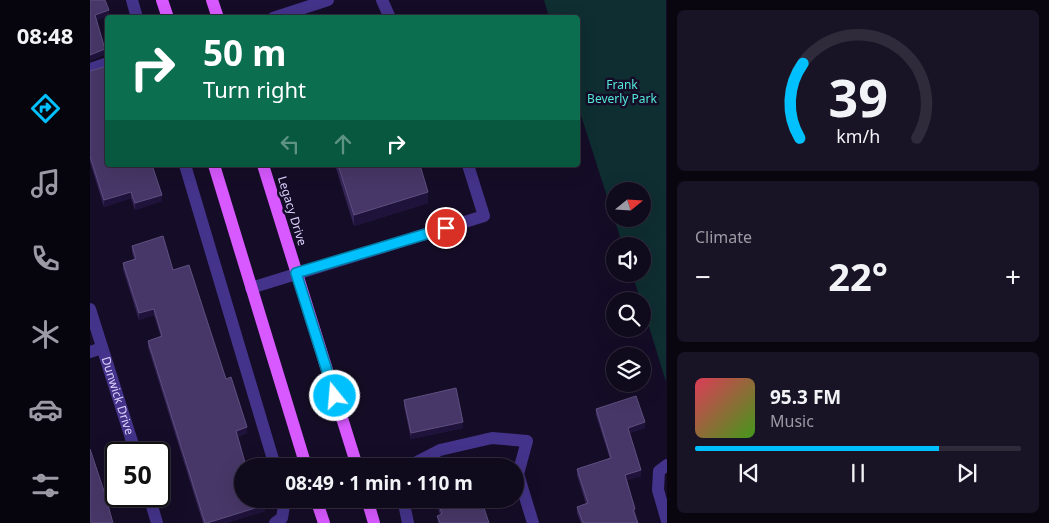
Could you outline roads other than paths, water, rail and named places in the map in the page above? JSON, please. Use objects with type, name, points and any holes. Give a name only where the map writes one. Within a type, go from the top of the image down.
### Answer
[{"type":"main road","points":[[162,0],[167,15]]},
{"type":"main road","points":[[212,0],[217,15]]},
{"type":"main road","points":[[215,167],[304,458]]},
{"type":"main road","name":"Legacy Drive","points":[[264,167],[354,458]]},
{"type":"main road","points":[[319,508],[324,523]]},
{"type":"main road","points":[[370,508],[374,523]]},
{"type":"street","points":[[132,0],[136,15]]},
{"type":"street","points":[[282,15],[328,0]]},
{"type":"street","points":[[382,0],[389,15]]},
{"type":"street","points":[[90,69],[105,64]]},
{"type":"street","points":[[186,167],[273,458]]},
{"type":"street","points":[[251,288],[484,216],[469,167]]},
{"type":"street","name":"Dunwick Drive","points":[[90,309],[96,350],[131,442]]},
{"type":"street","points":[[424,458],[440,450],[492,438],[527,441],[522,458]]},
{"type":"street","points":[[666,465],[659,471],[658,490],[666,521]]},
{"type":"street","points":[[524,494],[533,523]]},
{"type":"street","points":[[153,507],[158,523]]},
{"type":"street","points":[[275,523],[282,518],[284,508]]},
{"type":"street","points":[[405,508],[408,523]]},
{"type":"park label","name":"Frank Beverly Park","points":[[622,92]]}]
